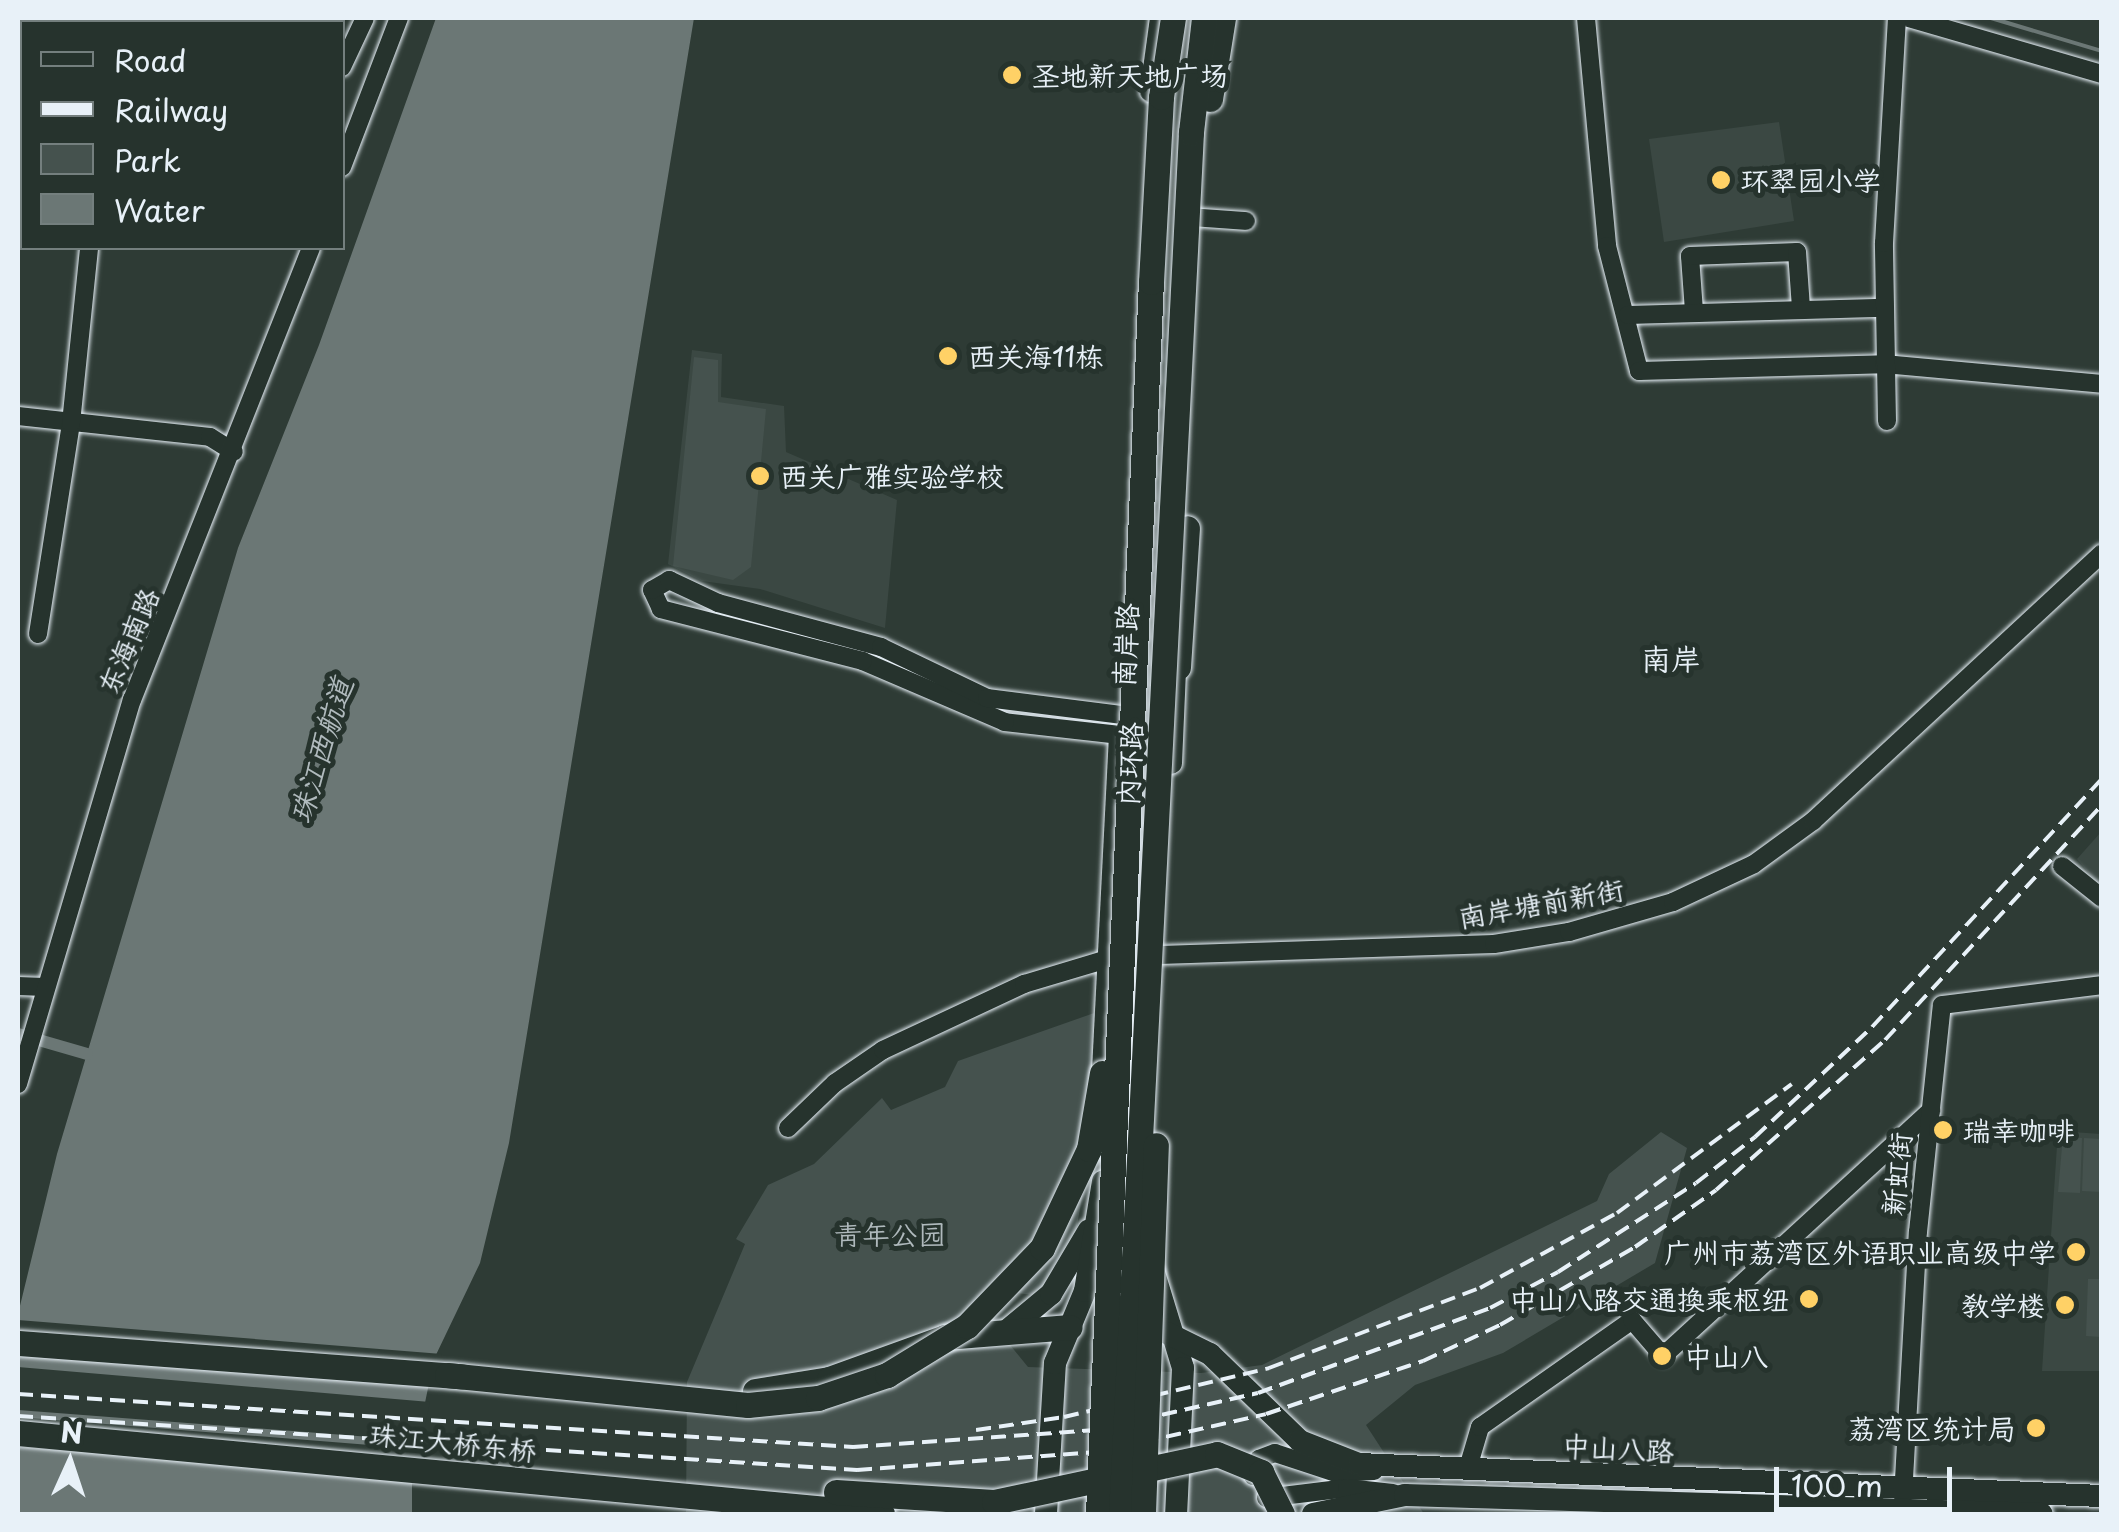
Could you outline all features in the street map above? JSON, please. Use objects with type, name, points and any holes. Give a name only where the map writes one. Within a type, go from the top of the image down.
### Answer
[{"type":"highway","name":"内环路","points":[[1098,1514],[1123,731],[1160,127],[1173,18]]},
{"type":"highway","name":"内环路","points":[[1121,1514],[1142,985],[1191,132],[1207,18]]},
{"type":"highway","points":[[1178,667],[1204,184],[1223,18]]},
{"type":"highway","points":[[448,1375],[703,1404],[798,1401],[887,1375],[988,1308],[1052,1232],[1094,1130],[1123,731]]},
{"type":"highway","points":[[1142,985],[1156,1153],[1143,1514]]},
{"type":"highway","points":[[18,1344],[448,1375],[755,1391],[829,1379],[945,1337],[1070,1328]]},
{"type":"highway","name":"珠江大桥东桥","points":[[18,1433],[882,1514]]},
{"type":"highway","points":[[486,1474],[668,1478],[978,1502],[1217,1454],[1261,1472],[1282,1514]]},
{"type":"main road","points":[[1004,1333],[1059,1285],[1099,1210],[1104,960],[1123,731],[1147,137],[1161,18]]},
{"type":"main road","name":"南岸路","points":[[1046,1514],[1053,1376],[1091,1264],[1114,1094],[1169,106],[1182,18]]},
{"type":"main road","name":"南岸路","points":[[1154,1329],[1125,1272],[1132,1052],[1142,985],[1183,100],[1195,18]]},
{"type":"main road","points":[[1176,1514],[1183,1386],[1177,1336],[1147,1239],[1154,1017],[1178,667],[1190,217],[1207,18]]},
{"type":"main road","points":[[1168,403],[1184,370]]},
{"type":"main road","points":[[1156,630],[1178,667]]},
{"type":"main road","points":[[1142,985],[1160,955]]},
{"type":"main road","points":[[1132,1052],[1154,1017]]},
{"type":"main road","name":"中山八路","points":[[1070,1328],[1154,1329],[1177,1336],[1210,1354],[1300,1441],[1342,1460],[1390,1468],[1902,1500],[2042,1514]]},
{"type":"main road","name":"中山八路","points":[[1314,1514],[1406,1495],[1770,1510],[1902,1500],[2102,1496]]},
{"type":"street","points":[[345,62],[366,18]]},
{"type":"street","points":[[345,158],[399,18]]},
{"type":"street","points":[[1586,18],[1608,246],[1639,371],[1884,364],[2102,384]]},
{"type":"street","points":[[1887,421],[1884,308],[1897,18]]},
{"type":"street","points":[[1909,18],[2102,74]]},
{"type":"street","points":[[1190,217],[1246,222]]},
{"type":"street","points":[[38,634],[71,423],[89,250]]},
{"type":"street","name":"东海南路","points":[[18,1084],[132,700],[234,452],[310,250]]},
{"type":"street","points":[[1694,311],[1690,256],[1779,252],[1797,252],[1801,308]]},
{"type":"street","points":[[1628,315],[1884,308]]},
{"type":"street","points":[[18,416],[210,436],[234,452]]},
{"type":"street","name":"南岸塘前新街","points":[[1160,955],[1477,945],[1569,932],[1674,902],[1754,864],[1813,821],[2102,553]]},
{"type":"street","points":[[669,580],[718,603],[881,647],[987,698],[1123,731],[1006,722],[863,662],[661,609],[652,590],[669,580]]},
{"type":"street","points":[[2062,866],[2102,898]]},
{"type":"street","points":[[788,1128],[835,1083],[929,1026],[1055,972],[1104,960]]},
{"type":"street","name":"新虹街","points":[[1902,1500],[1930,1110],[1942,1005],[2102,985]]},
{"type":"street","points":[[18,986],[45,987]]},
{"type":"street","points":[[1468,1470],[1480,1427],[1632,1320],[1663,1356],[1930,1110]]},
{"type":"street","points":[[1091,1264],[1106,1274],[1125,1272]]},
{"type":"street","points":[[1390,1468],[1336,1472],[1274,1453],[1258,1460],[1254,1478],[1260,1494],[1273,1500],[1347,1488],[1406,1495]]},
{"type":"shaded area","name":"环翠园小学","points":[[1779,122],[1794,221],[1664,242],[1649,139]]},
{"type":"shaded area","name":"西关广雅实验学校","points":[[692,350],[722,354],[721,397],[784,406],[786,452],[897,500],[885,628],[760,589],[702,581],[668,564]]},
{"type":"shaded area","points":[[2101,832],[2101,887],[2077,859]]},
{"type":"shaded area","name":"广州市荔湾区外语职业高级中学","points":[[2058,1131],[2101,1134],[2101,1371],[2042,1371]]},
{"type":"green space","points":[[694,357],[718,360],[718,402],[766,409],[751,567],[733,580],[673,566]]},
{"type":"green space","name":"青年公园","points":[[1097,1012],[1092,1141],[1076,1231],[1041,1296],[1017,1293],[988,1318],[1028,1367],[1201,1373],[1262,1365],[1597,1201],[1609,1174],[1661,1132],[1687,1148],[1655,1263],[1503,1353],[1415,1385],[1366,1425],[1424,1514],[686,1514],[687,1382],[745,1244],[736,1239],[768,1185],[814,1164],[882,1098],[891,1110],[945,1087],[958,1061]]},
{"type":"green space","points":[[2063,1136],[2082,1138],[2080,1193],[2058,1192]]},
{"type":"green space","points":[[2084,1138],[2101,1139],[2101,1192],[2082,1191]]},
{"type":"green space","points":[[2088,1279],[2101,1279],[2101,1337],[2086,1336]]},
{"type":"water","name":"珠江西航道","points":[[436,18],[694,18],[509,1143],[480,1263],[434,1359],[412,1466],[412,1514],[18,1514],[18,1314],[57,1154],[238,548],[319,345]]},
{"type":"pier","points":[[18,1320],[442,1354],[433,1387],[18,1355]]},
{"type":"pier","points":[[18,1367],[430,1402],[422,1441],[18,1410]]},
{"type":"pier","points":[[18,1417],[420,1449],[417,1479],[18,1447]]},
{"type":"waterway","points":[[1991,18],[2102,51]]},
{"type":"waterway","points":[[18,1034],[87,1054]]},
{"type":"railway","points":[[18,1394],[853,1447],[1095,1430],[1258,1393],[1490,1308],[1558,1272],[1696,1183],[1755,1137],[1872,1027],[2102,779]]},
{"type":"railway","points":[[18,1416],[857,1470],[1099,1452],[1266,1414],[1423,1361],[1500,1325],[1635,1247],[1716,1190],[1885,1040],[2102,805]]},
{"type":"railway","points":[[976,1430],[1064,1417],[1269,1368],[1480,1288],[1617,1213],[1792,1084]]},
{"type":"place","name":"圣地新天地广场","points":[[1012,75]]},
{"type":"place","name":"环翠园小学","points":[[1721,180]]},
{"type":"place","name":"西关海11栋","points":[[948,356]]},
{"type":"place","name":"西关广雅实验学校","points":[[760,476]]},
{"type":"place","name":"瑞幸咖啡","points":[[1943,1130]]},
{"type":"place","name":"广州市荔湾区外语职业高级中学","points":[[2076,1252]]},
{"type":"place","name":"中山八路交通换乘枢纽","points":[[1809,1299]]},
{"type":"place","name":"教学楼","points":[[2065,1305]]},
{"type":"place","name":"中山八","points":[[1662,1356]]},
{"type":"place","name":"荔湾区统计局","points":[[2036,1428]]},
{"type":"district","name":"南岸","points":[[1671,658]]}]
